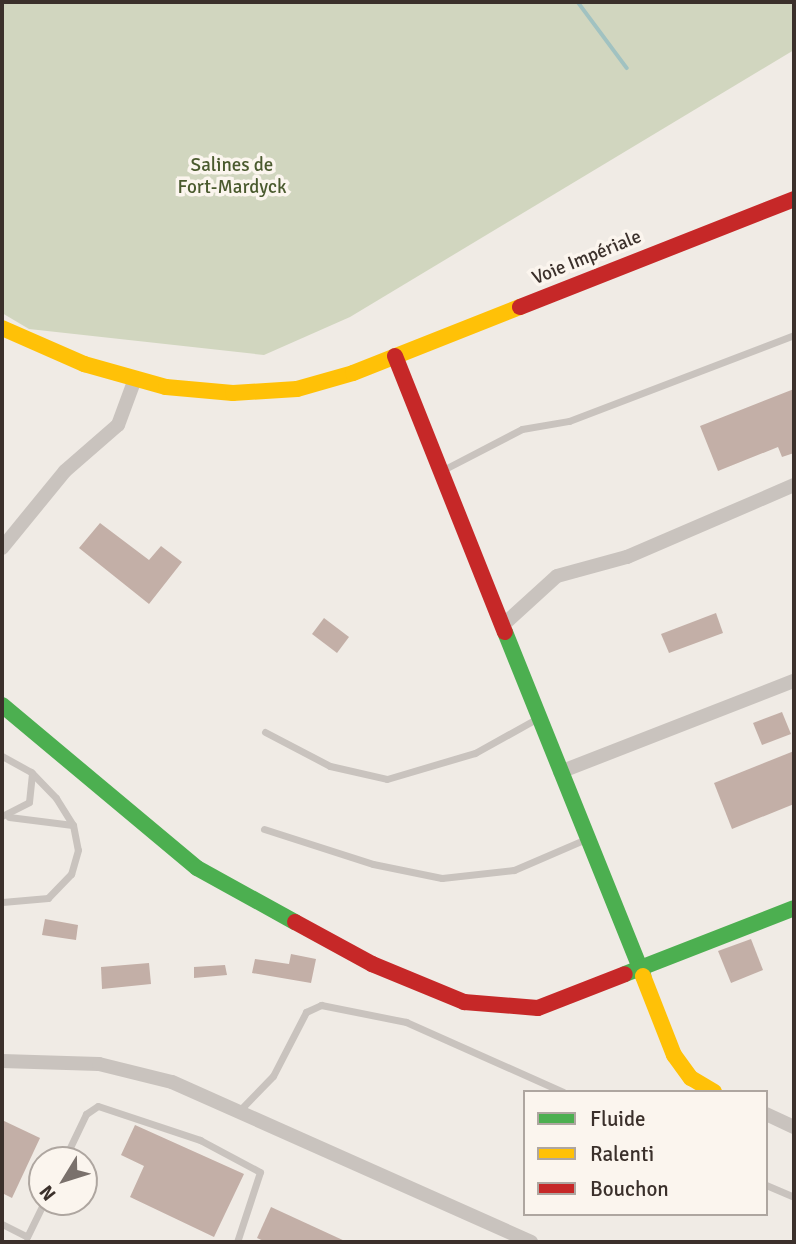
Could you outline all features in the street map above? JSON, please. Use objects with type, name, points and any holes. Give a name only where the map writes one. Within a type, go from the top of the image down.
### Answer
[{"type":"street","name":"Voie Impériale","points":[[2,328],[135,379],[204,392],[271,392],[328,382],[794,199]]},
{"type":"street","points":[[395,356],[586,839],[679,1065],[711,1090]]},
{"type":"street","points":[[2,548],[65,471],[118,425],[135,379]]},
{"type":"street","points":[[502,626],[556,576],[627,557],[794,485]]},
{"type":"street","points":[[560,772],[794,681]]},
{"type":"street","points":[[2,705],[197,868],[399,977],[464,1002],[514,1010],[543,1007],[794,908]]},
{"type":"street","points":[[2,1061],[126,1069],[240,1110],[531,1242]]},
{"type":"street","points":[[768,1115],[794,1126]]},
{"type":"lane","points":[[440,471],[523,429],[569,421],[794,335]]},
{"type":"lane","points":[[265,732],[330,766],[387,779],[475,753],[539,718]]},
{"type":"lane","points":[[2,756],[31,772],[73,825],[78,857],[62,886],[38,903],[2,902]]},
{"type":"lane","points":[[5,816],[32,799],[31,772]]},
{"type":"lane","points":[[5,816],[73,825]]},
{"type":"lane","points":[[264,829],[373,864],[442,877],[514,870],[586,839]]},
{"type":"lane","points":[[240,1110],[273,1076],[306,1012],[321,1005],[406,1022],[559,1090]]},
{"type":"lane","points":[[71,1146],[86,1114],[98,1106],[201,1140],[260,1172],[237,1242]]},
{"type":"lane","points":[[768,1186],[794,1198]]},
{"type":"lane","points":[[2,1224],[27,1237],[37,1216]]},
{"type":"green space","name":"Salines de Fort-Mardyck","points":[[2,2],[794,2],[794,50],[350,317],[264,355],[29,329],[2,313]]},
{"type":"building","points":[[794,389],[794,453],[782,457],[778,447],[718,471],[700,426]]},
{"type":"building","points":[[100,523],[149,560],[161,546],[182,562],[149,604],[79,548]]},
{"type":"building","points":[[716,613],[723,633],[669,653],[661,634]]},
{"type":"building","points":[[324,618],[349,637],[337,653],[312,634]]},
{"type":"building","points":[[782,712],[791,734],[762,745],[753,723]]},
{"type":"building","points":[[794,751],[794,804],[732,829],[714,783]]},
{"type":"building","points":[[45,919],[78,925],[76,940],[42,935]]},
{"type":"building","points":[[751,939],[763,970],[731,983],[718,951]]},
{"type":"building","points":[[291,954],[316,959],[311,983],[252,973],[255,959],[289,964]]},
{"type":"building","points":[[149,963],[151,984],[102,989],[101,967]]},
{"type":"building","points":[[225,965],[227,975],[194,978],[194,967]]},
{"type":"building","points":[[2,1120],[40,1138],[36,1146],[28,1146],[28,1164],[12,1198],[2,1193]]},
{"type":"building","points":[[135,1125],[244,1174],[214,1237],[130,1197],[144,1166],[121,1155]]},
{"type":"building","points":[[271,1207],[347,1242],[266,1242],[257,1238]]},
{"type":"waterway","points":[[578,2],[627,68]]},
{"type":"traffic: fast","points":[[505,632],[643,976]]},
{"type":"traffic: fast","points":[[2,705],[197,868],[295,922]]},
{"type":"traffic: fast","points":[[625,974],[794,908]]},
{"type":"traffic: slow","points":[[2,328],[84,364],[166,387],[233,393],[297,389],[353,373],[520,307]]},
{"type":"traffic: slow","points":[[643,976],[674,1055],[691,1078],[711,1090]]},
{"type":"traffic: jam","points":[[520,307],[794,199]]},
{"type":"traffic: jam","points":[[395,356],[505,632]]},
{"type":"traffic: jam","points":[[295,922],[372,964],[464,1002],[538,1008],[625,974]]}]
